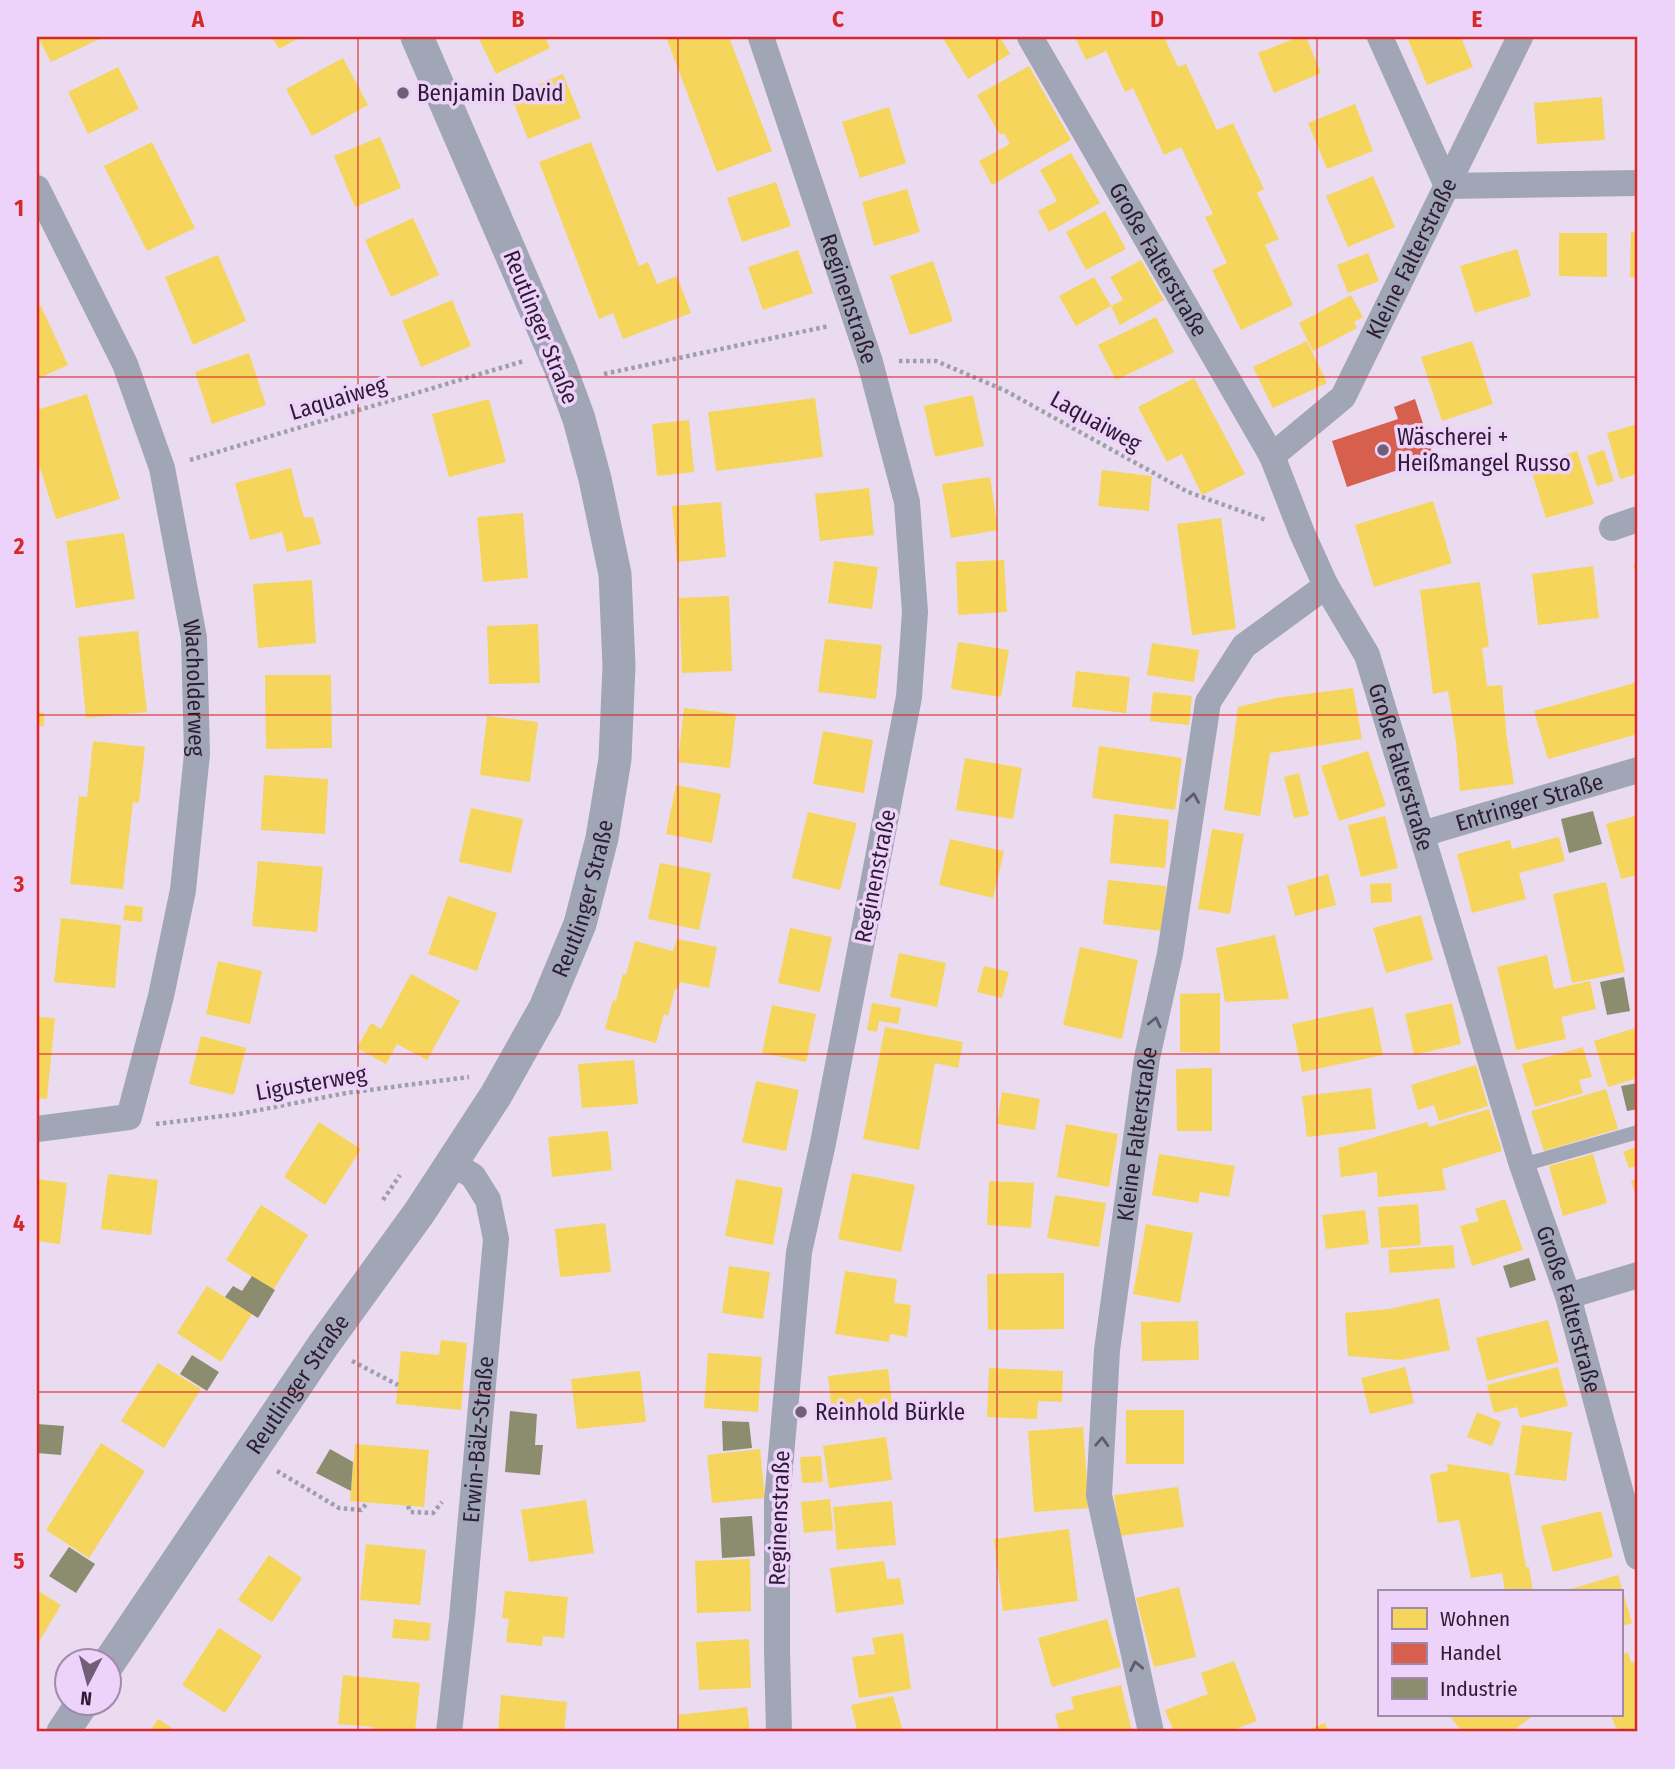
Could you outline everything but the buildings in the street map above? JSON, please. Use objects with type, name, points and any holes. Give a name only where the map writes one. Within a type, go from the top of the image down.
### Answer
[{"type":"street","name":"Reutlinger Straße","points":[[120,1646],[324,1344],[419,1213],[496,1095],[545,1008],[580,924],[602,838],[615,759],[620,666],[615,574],[595,479],[579,419],[560,367],[416,37]]},
{"type":"street","name":"Reginenstraße","points":[[761,37],[870,362],[906,502],[915,612],[907,710],[823,1143],[799,1252],[777,1501],[779,1732]]},
{"type":"street","name":"Große Falterstraße","points":[[1030,37],[1272,456],[1326,586],[1367,655],[1522,1165],[1568,1296],[1638,1557]]},
{"type":"street","points":[[1380,37],[1447,186],[1638,183]]},
{"type":"street","name":"Kleine Falterstraße","points":[[1272,456],[1343,397],[1520,37]]},
{"type":"street","name":"Wacholderweg","points":[[37,188],[125,364],[162,468],[194,638],[197,754],[183,890],[161,996],[129,1117]]},
{"type":"street","points":[[1612,528],[1638,519]]},
{"type":"street","name":"Kleine Falterstraße","points":[[1151,1732],[1099,1495],[1107,1350],[1147,1058],[1170,954],[1208,702],[1244,646],[1326,586]]},
{"type":"street","name":"Entringer Straße","points":[[1422,834],[1638,770]]},
{"type":"street","points":[[37,1129],[129,1117]]},
{"type":"street","name":"Erwin-Bälz-Straße","points":[[449,1732],[496,1239],[488,1200],[473,1176],[452,1163]]},
{"type":"street","points":[[1568,1296],[1638,1275]]},
{"type":"street","points":[[63,1732],[74,1716]]},
{"type":"lane","points":[[1522,1165],[1638,1132]]},
{"type":"path","points":[[604,374],[855,320]]},
{"type":"path","name":"Laquaiweg","points":[[162,468],[524,361]]},
{"type":"path","name":"Laquaiweg","points":[[870,362],[936,361],[1006,391],[1188,492],[1302,533]]},
{"type":"path","name":"Ligusterweg","points":[[129,1117],[147,1125],[239,1114],[346,1093],[468,1076],[496,1095]]},
{"type":"path","points":[[324,1344],[398,1385]]},
{"type":"path","points":[[309,1490],[339,1508],[360,1510],[368,1502]]},
{"type":"path","points":[[408,1506],[410,1511],[433,1513],[444,1499]]},
{"type":"place","name":"Benjamin David","points":[[403,93]]},
{"type":"place","name":"Wäscherei + Heißmangel Russo","points":[[1383,450]]},
{"type":"place","name":"Reinhold Bürkle","points":[[801,1412]]}]
